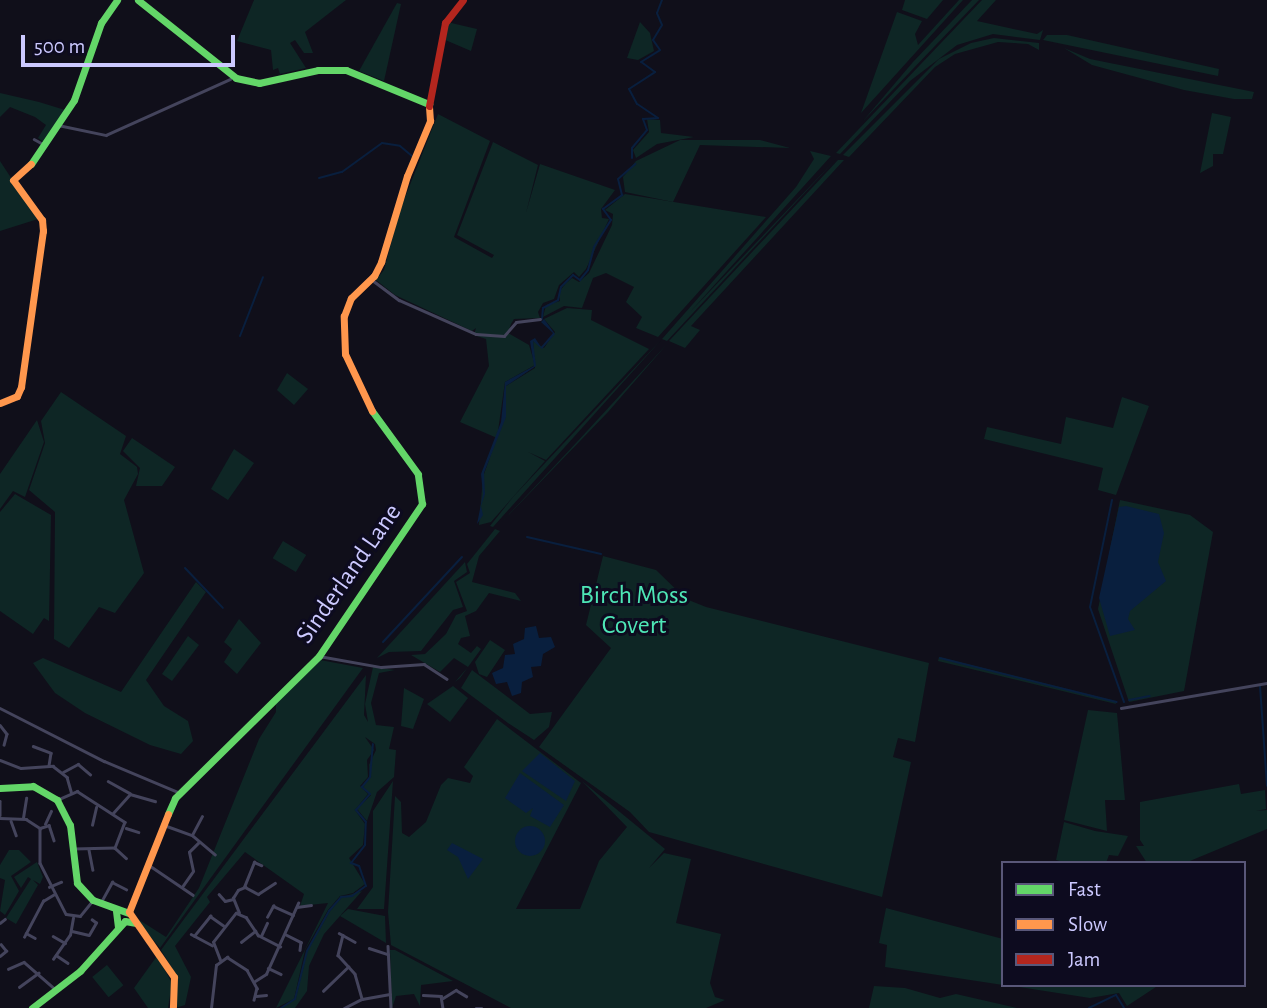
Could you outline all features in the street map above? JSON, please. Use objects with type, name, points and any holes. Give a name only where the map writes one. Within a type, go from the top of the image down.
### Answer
[{"type":"street","points":[[0,403],[17,396],[21,387],[43,231],[41,220],[13,180],[45,145],[81,88],[102,23],[117,0]]},
{"type":"street","points":[[138,0],[231,78],[259,83],[318,70],[346,70],[429,104]]},
{"type":"street","name":"Sinderland Lane","points":[[178,792],[319,656],[414,521],[424,498],[418,474],[365,404],[345,354],[346,306],[371,279],[381,262],[407,176],[429,125],[429,104],[445,23],[463,0]]},
{"type":"street","points":[[58,125],[106,135],[231,78]]},
{"type":"street","points":[[34,139],[45,145]]},
{"type":"street","points":[[371,279],[399,300],[471,333],[504,336],[520,321],[540,319]]},
{"type":"street","points":[[319,656],[378,667],[424,664],[447,679]]},
{"type":"street","points":[[1121,708],[1267,683]]},
{"type":"street","points":[[0,708],[105,762],[178,792],[149,865],[118,928],[86,965],[32,1008]]},
{"type":"street","points":[[0,725],[9,730],[4,745]]},
{"type":"street","points":[[33,746],[53,753],[49,766]]},
{"type":"street","points":[[0,760],[22,768],[49,766],[63,772],[71,791]]},
{"type":"street","points":[[63,772],[78,764],[90,774]]},
{"type":"street","points":[[108,781],[130,794],[155,801]]},
{"type":"street","points":[[0,788],[33,786],[57,800],[70,825],[77,883],[96,901],[136,923],[154,944],[176,982],[173,1008]]},
{"type":"street","points":[[57,800],[71,791],[82,793],[96,807],[113,813],[125,822],[126,828],[115,848]]},
{"type":"street","points":[[113,813],[130,794]]},
{"type":"street","points":[[23,818],[26,798]]},
{"type":"street","points":[[148,805],[150,799]]},
{"type":"street","points":[[0,801],[0,816],[11,821],[23,818],[40,828]]},
{"type":"street","points":[[92,825],[96,807]]},
{"type":"street","points":[[40,828],[46,825],[51,811]]},
{"type":"street","points":[[191,835],[202,816]]},
{"type":"street","points":[[11,821],[16,835]]},
{"type":"street","points":[[46,825],[54,830],[54,840]]},
{"type":"street","points":[[164,825],[191,835],[199,845],[215,854]]},
{"type":"street","points":[[40,828],[40,863],[53,895],[73,918],[72,931],[53,959]]},
{"type":"street","points":[[126,828],[138,832]]},
{"type":"street","points":[[182,887],[193,871],[189,852],[199,845]]},
{"type":"street","points":[[72,849],[115,848],[126,858]]},
{"type":"street","points":[[89,850],[93,870]]},
{"type":"street","points":[[219,894],[225,901],[233,899],[244,887],[254,862],[261,865]]},
{"type":"street","points":[[149,865],[193,895]]},
{"type":"street","points":[[49,887],[61,882]]},
{"type":"street","points":[[73,918],[84,913],[112,882],[126,889]]},
{"type":"street","points":[[244,887],[258,894],[275,883]]},
{"type":"street","points":[[35,938],[25,935],[43,901],[53,895]]},
{"type":"street","points":[[233,899],[239,913],[255,931],[279,946]]},
{"type":"street","points":[[254,982],[269,967],[297,905],[309,908]]},
{"type":"street","points":[[267,916],[274,906],[293,915]]},
{"type":"street","points":[[212,945],[223,925],[239,913]]},
{"type":"street","points":[[211,1008],[220,960],[212,945],[193,935],[210,916],[223,925]]},
{"type":"street","points":[[0,923],[5,919]]},
{"type":"street","points":[[72,931],[89,935],[96,923],[92,920]]},
{"type":"street","points":[[261,937],[267,923]]},
{"type":"street","points":[[241,942],[255,931]]},
{"type":"street","points":[[285,934],[302,943],[300,950]]},
{"type":"street","points":[[355,939],[341,934],[337,953],[348,967],[362,999]]},
{"type":"street","points":[[53,936],[65,943]]},
{"type":"street","points":[[0,957],[6,951],[1,945]]},
{"type":"street","points":[[388,947],[391,1008]]},
{"type":"street","points":[[369,956],[370,949],[388,954]]},
{"type":"street","points":[[57,955],[68,963]]},
{"type":"street","points":[[220,960],[239,961],[254,982],[255,998],[266,995]]},
{"type":"street","points":[[8,969],[20,962],[38,973],[55,990]]},
{"type":"street","points":[[269,967],[281,974]]},
{"type":"street","points":[[322,991],[348,967]]},
{"type":"street","points":[[19,987],[38,973]]},
{"type":"street","points":[[423,995],[443,998],[456,988],[466,996]]},
{"type":"street","points":[[344,1008],[362,999],[390,994]]},
{"type":"street","points":[[443,998],[443,1008]]},
{"type":"street","points":[[476,1008],[482,1008]]},
{"type":"green space","points":[[254,0],[346,0],[305,32],[313,53],[304,53],[295,40],[290,43],[306,68],[280,74],[278,68],[273,70],[271,50],[237,41]]},
{"type":"green space","points":[[905,0],[943,0],[927,19],[902,10]]},
{"type":"green space","points":[[959,0],[963,0],[861,113],[897,12],[922,21],[915,34],[918,45]]},
{"type":"green space","points":[[972,0],[979,0],[863,121],[913,62]]},
{"type":"green space","points":[[982,0],[996,0],[977,21],[1037,34],[1043,30],[1040,40],[993,34],[957,45],[910,81],[840,154],[836,153]]},
{"type":"green space","points":[[397,3],[401,4],[384,81],[359,71]]},
{"type":"green space","points":[[447,22],[477,29],[471,51],[443,39]]},
{"type":"green space","points":[[640,22],[650,33],[654,51],[638,60],[627,58]]},
{"type":"green space","points":[[1047,35],[1067,35],[1219,69],[1218,76],[1043,40]]},
{"type":"green space","points":[[994,38],[1039,43],[1039,50],[1028,44],[998,42],[955,54],[935,67],[849,157],[843,155],[939,59],[971,43]]},
{"type":"green space","points":[[1064,48],[1090,59],[1254,92],[1252,99],[1234,99],[1184,90],[1092,65]]},
{"type":"green space","points":[[0,93],[65,110],[45,143],[38,138],[46,125],[35,117],[10,107],[0,117]]},
{"type":"green space","points":[[1212,113],[1231,117],[1223,154],[1213,154],[1213,166],[1200,173]]},
{"type":"green space","points":[[438,114],[490,141],[454,237],[492,258],[494,255],[457,235],[493,142],[538,165],[526,213],[540,164],[615,190],[601,209],[602,218],[609,219],[586,269],[579,277],[574,272],[559,285],[554,299],[543,303],[538,312],[540,318],[514,319],[511,324],[508,333],[529,345],[535,365],[505,382],[497,438],[460,422],[489,366],[486,339],[474,335],[476,328],[472,331],[395,295],[376,280],[384,270],[400,210]]},
{"type":"green space","points":[[647,119],[660,120],[661,133],[694,137],[657,144],[636,158],[633,150],[649,132]]},
{"type":"green space","points":[[680,140],[760,140],[790,148],[700,145],[673,202],[625,192],[623,177],[636,161]]},
{"type":"green space","points":[[810,151],[831,156],[690,312],[837,158],[667,341],[662,339],[796,187],[814,159]]},
{"type":"green space","points":[[838,160],[844,160],[691,326],[700,330],[685,348],[669,341]]},
{"type":"green space","points":[[0,161],[38,219],[0,231]]},
{"type":"green space","points":[[625,194],[766,217],[658,337],[636,328],[642,317],[626,302],[634,287],[606,273],[593,278],[582,308],[564,306],[543,317],[546,305],[560,301],[559,292],[566,283],[572,278],[579,282],[589,273],[612,225],[613,214],[605,210]]},
{"type":"green space","points":[[567,308],[592,310],[591,320],[649,349],[546,460],[528,452],[545,461],[491,522],[479,525],[483,477],[505,414],[506,386],[535,368],[533,341],[544,348],[555,332],[544,319]]},
{"type":"green space","points":[[661,340],[493,527],[490,526],[513,497]]},
{"type":"green space","points":[[667,344],[608,412],[498,526],[576,443]]},
{"type":"green space","points":[[287,373],[308,389],[294,405],[277,390]]},
{"type":"green space","points":[[61,392],[126,436],[120,454],[137,467],[138,474],[124,500],[144,573],[115,613],[99,607],[69,648],[54,639],[55,512],[29,490],[45,443],[41,421]]},
{"type":"green space","points":[[1122,397],[1149,406],[1116,495],[1098,490],[1103,468],[984,439],[987,427],[1061,444],[1066,417],[1113,428]]},
{"type":"green space","points":[[37,420],[44,442],[25,497],[13,491],[0,509],[0,474]]},
{"type":"green space","points":[[132,438],[175,467],[162,486],[136,486],[140,468],[123,451]]},
{"type":"green space","points":[[234,449],[254,463],[228,500],[211,489]]},
{"type":"green space","points":[[15,494],[51,515],[49,621],[44,618],[33,634],[0,611],[0,512]]},
{"type":"green space","points":[[1120,500],[1190,515],[1213,532],[1184,691],[1129,702],[1098,609]]},
{"type":"green space","points":[[495,529],[500,531],[479,556],[472,582],[515,593],[521,601],[489,593],[476,611],[465,616],[470,636],[461,638],[458,644],[471,653],[477,646],[481,649],[468,667],[454,658],[440,672],[411,655],[425,654],[446,634],[456,615],[467,611],[456,582],[470,573],[467,564]]},
{"type":"green space","points":[[283,541],[306,555],[296,572],[273,558]]},
{"type":"green space","name":"Birch Moss Covert","points":[[603,556],[656,570],[686,599],[706,607],[929,663],[915,742],[898,738],[893,757],[911,762],[882,897],[649,832],[630,812],[539,747],[611,648],[586,625]]},
{"type":"green space","points":[[465,562],[467,572],[454,581],[463,607],[453,610],[421,651],[389,652],[377,658]]},
{"type":"green space","points":[[196,582],[206,592],[146,680],[164,706],[188,721],[193,741],[181,754],[150,745],[85,713],[55,693],[33,663],[43,658],[121,692]]},
{"type":"green space","points":[[239,619],[261,643],[237,674],[224,662],[232,649],[224,642]]},
{"type":"green space","points":[[188,636],[199,645],[172,681],[162,674]]},
{"type":"green space","points":[[490,640],[505,650],[487,677],[479,674],[475,662]]},
{"type":"green space","points":[[939,657],[1115,701],[1116,704],[938,661]]},
{"type":"green space","points":[[320,660],[363,668],[160,948],[133,916],[166,937],[199,888],[259,739],[276,712],[276,702]]},
{"type":"green space","points":[[373,667],[395,670],[379,673],[371,703],[376,725],[394,727],[389,749],[396,750],[394,777],[377,792],[367,821],[357,809],[371,795],[363,787],[370,778],[369,765],[376,750],[375,744],[365,737],[374,750],[367,760],[368,777],[360,786],[368,794],[355,810],[365,824],[363,845],[349,858],[365,884],[353,893],[340,896],[328,910],[305,950],[294,999],[276,1008],[328,903],[300,906],[304,894],[245,852],[207,897],[210,902],[175,946],[191,977],[185,1005],[175,1008],[177,976],[161,950],[366,675],[364,715],[368,722],[365,704]]},
{"type":"green space","points":[[472,670],[530,714],[552,712],[549,727],[534,740],[508,723],[461,688]]},
{"type":"green space","points":[[453,686],[468,698],[450,722],[427,704]]},
{"type":"green space","points":[[404,688],[424,699],[413,729],[401,726]]},
{"type":"green space","points":[[1088,710],[1117,713],[1125,800],[1105,800],[1107,831],[1064,820]]},
{"type":"green space","points":[[497,719],[581,783],[516,909],[580,909],[599,861],[627,827],[582,781],[665,849],[649,868],[664,853],[691,859],[676,923],[721,934],[710,983],[715,997],[725,1000],[706,1008],[511,1008],[391,945],[388,912],[395,796],[401,802],[402,833],[409,837],[426,822],[441,785],[448,778],[470,783],[473,776],[464,767]]},
{"type":"green space","points":[[393,781],[384,909],[357,909],[373,887],[373,811]]},
{"type":"green space","points":[[1239,784],[1241,794],[1265,790],[1266,809],[1256,811],[1267,810],[1267,829],[1190,861],[1146,861],[1136,846],[1144,846],[1140,840],[1140,802]]},
{"type":"green space","points":[[1064,822],[1095,831],[1128,836],[1118,856],[1109,855],[1107,861],[1056,860]]},
{"type":"green space","points":[[9,850],[19,850],[31,862],[11,876],[19,891],[5,915],[0,911],[5,880],[0,878],[0,865]]},
{"type":"green space","points":[[37,862],[43,877],[40,884],[33,880],[38,885],[16,924],[6,918],[31,879],[28,877],[21,888],[14,877]]},
{"type":"green space","points":[[362,891],[324,934],[309,966],[307,991],[295,1008],[282,1008],[296,998],[307,952],[330,911],[342,897]]},
{"type":"green space","points":[[886,908],[1001,938],[1001,985],[885,967],[887,945],[879,943]]},
{"type":"green space","points":[[348,909],[385,916],[386,943],[340,916]]},
{"type":"green space","points":[[390,950],[395,950],[453,981],[421,985],[420,1006],[414,994],[396,996],[392,1008]]},
{"type":"green space","points":[[157,956],[172,983],[168,1008],[148,1008],[134,988]]},
{"type":"green space","points":[[107,965],[123,985],[109,997],[92,977]]},
{"type":"green space","points":[[874,986],[905,988],[940,998],[956,994],[1017,1008],[869,1008]]},
{"type":"green space","points":[[1019,987],[1156,987],[1127,1006],[1119,993],[1090,998]]},
{"type":"water","points":[[544,319],[555,334],[542,349],[533,341],[536,366],[506,386],[506,417],[484,473],[485,494],[481,506],[483,515],[477,524],[483,494],[481,474],[501,422],[505,382],[534,366],[530,341],[535,338],[541,347],[553,333],[541,322]]},
{"type":"water","points":[[1126,506],[1159,514],[1164,533],[1158,562],[1166,581],[1130,611],[1128,619],[1135,630],[1110,636],[1099,598],[1119,507]]},
{"type":"water","points":[[536,626],[539,638],[551,637],[555,647],[543,654],[541,666],[531,667],[533,677],[522,682],[521,693],[512,696],[507,682],[496,684],[492,673],[503,668],[505,655],[515,654],[513,644],[524,639],[525,628]]},
{"type":"water","points":[[540,753],[575,781],[566,801],[522,771]]},
{"type":"water","points":[[520,773],[564,805],[550,827],[530,816],[533,808],[526,813],[505,798]]},
{"type":"water","points":[[530,826],[536,827],[544,835],[544,847],[536,855],[530,856],[524,855],[516,847],[515,841],[516,835],[524,827]]},
{"type":"water","points":[[452,843],[483,859],[468,879],[458,857],[447,850]]},
{"type":"waterway","points":[[632,158],[632,148],[647,130],[643,119],[658,118],[637,104],[629,89],[655,72],[641,62],[660,50],[653,40],[662,25],[657,13],[662,0]]},
{"type":"waterway","points":[[319,178],[342,172],[382,143],[400,146],[412,156]]},
{"type":"waterway","points":[[542,319],[543,308],[558,300],[561,287],[573,275],[580,280],[588,270],[594,247],[611,220],[603,209],[622,195],[618,179],[635,164]]},
{"type":"waterway","points":[[240,336],[263,277]]},
{"type":"waterway","points":[[1112,500],[1090,607],[1124,702]]},
{"type":"waterway","points":[[527,537],[601,554]]},
{"type":"waterway","points":[[383,642],[462,557]]},
{"type":"waterway","points":[[185,568],[223,608]]},
{"type":"waterway","points":[[940,658],[1117,702]]},
{"type":"waterway","points":[[1260,686],[1267,786]]},
{"type":"waterway","points":[[1129,700],[1150,696]]},
{"type":"waterway","points":[[281,1008],[295,999],[307,951],[329,911],[341,897],[352,896],[366,886],[359,866],[351,863],[365,845],[366,822],[356,810],[370,794],[362,787],[370,777],[373,744]]},
{"type":"waterway","points":[[1089,1008],[1116,995],[1124,1008]]},
{"type":"traffic: fast","points":[[31,164],[74,100],[101,23],[117,0]]},
{"type":"traffic: fast","points":[[138,0],[236,78],[259,83],[318,70],[346,70],[429,104]]},
{"type":"traffic: fast","points":[[168,814],[175,798],[319,656],[422,504],[418,474],[372,411]]},
{"type":"traffic: fast","points":[[0,788],[33,786],[57,800],[70,825],[77,883],[93,900],[128,913]]},
{"type":"traffic: fast","points":[[116,911],[118,928]]},
{"type":"traffic: fast","points":[[32,1008],[80,971],[125,921],[135,923]]},
{"type":"traffic: slow","points":[[372,411],[345,354],[344,316],[351,298],[374,276],[381,262],[407,176],[430,121],[429,106]]},
{"type":"traffic: slow","points":[[0,403],[17,396],[21,387],[43,231],[42,220],[13,180],[31,164]]},
{"type":"traffic: slow","points":[[168,814],[129,912],[174,977],[173,1008]]},
{"type":"traffic: jam","points":[[429,106],[445,23],[463,0]]}]
